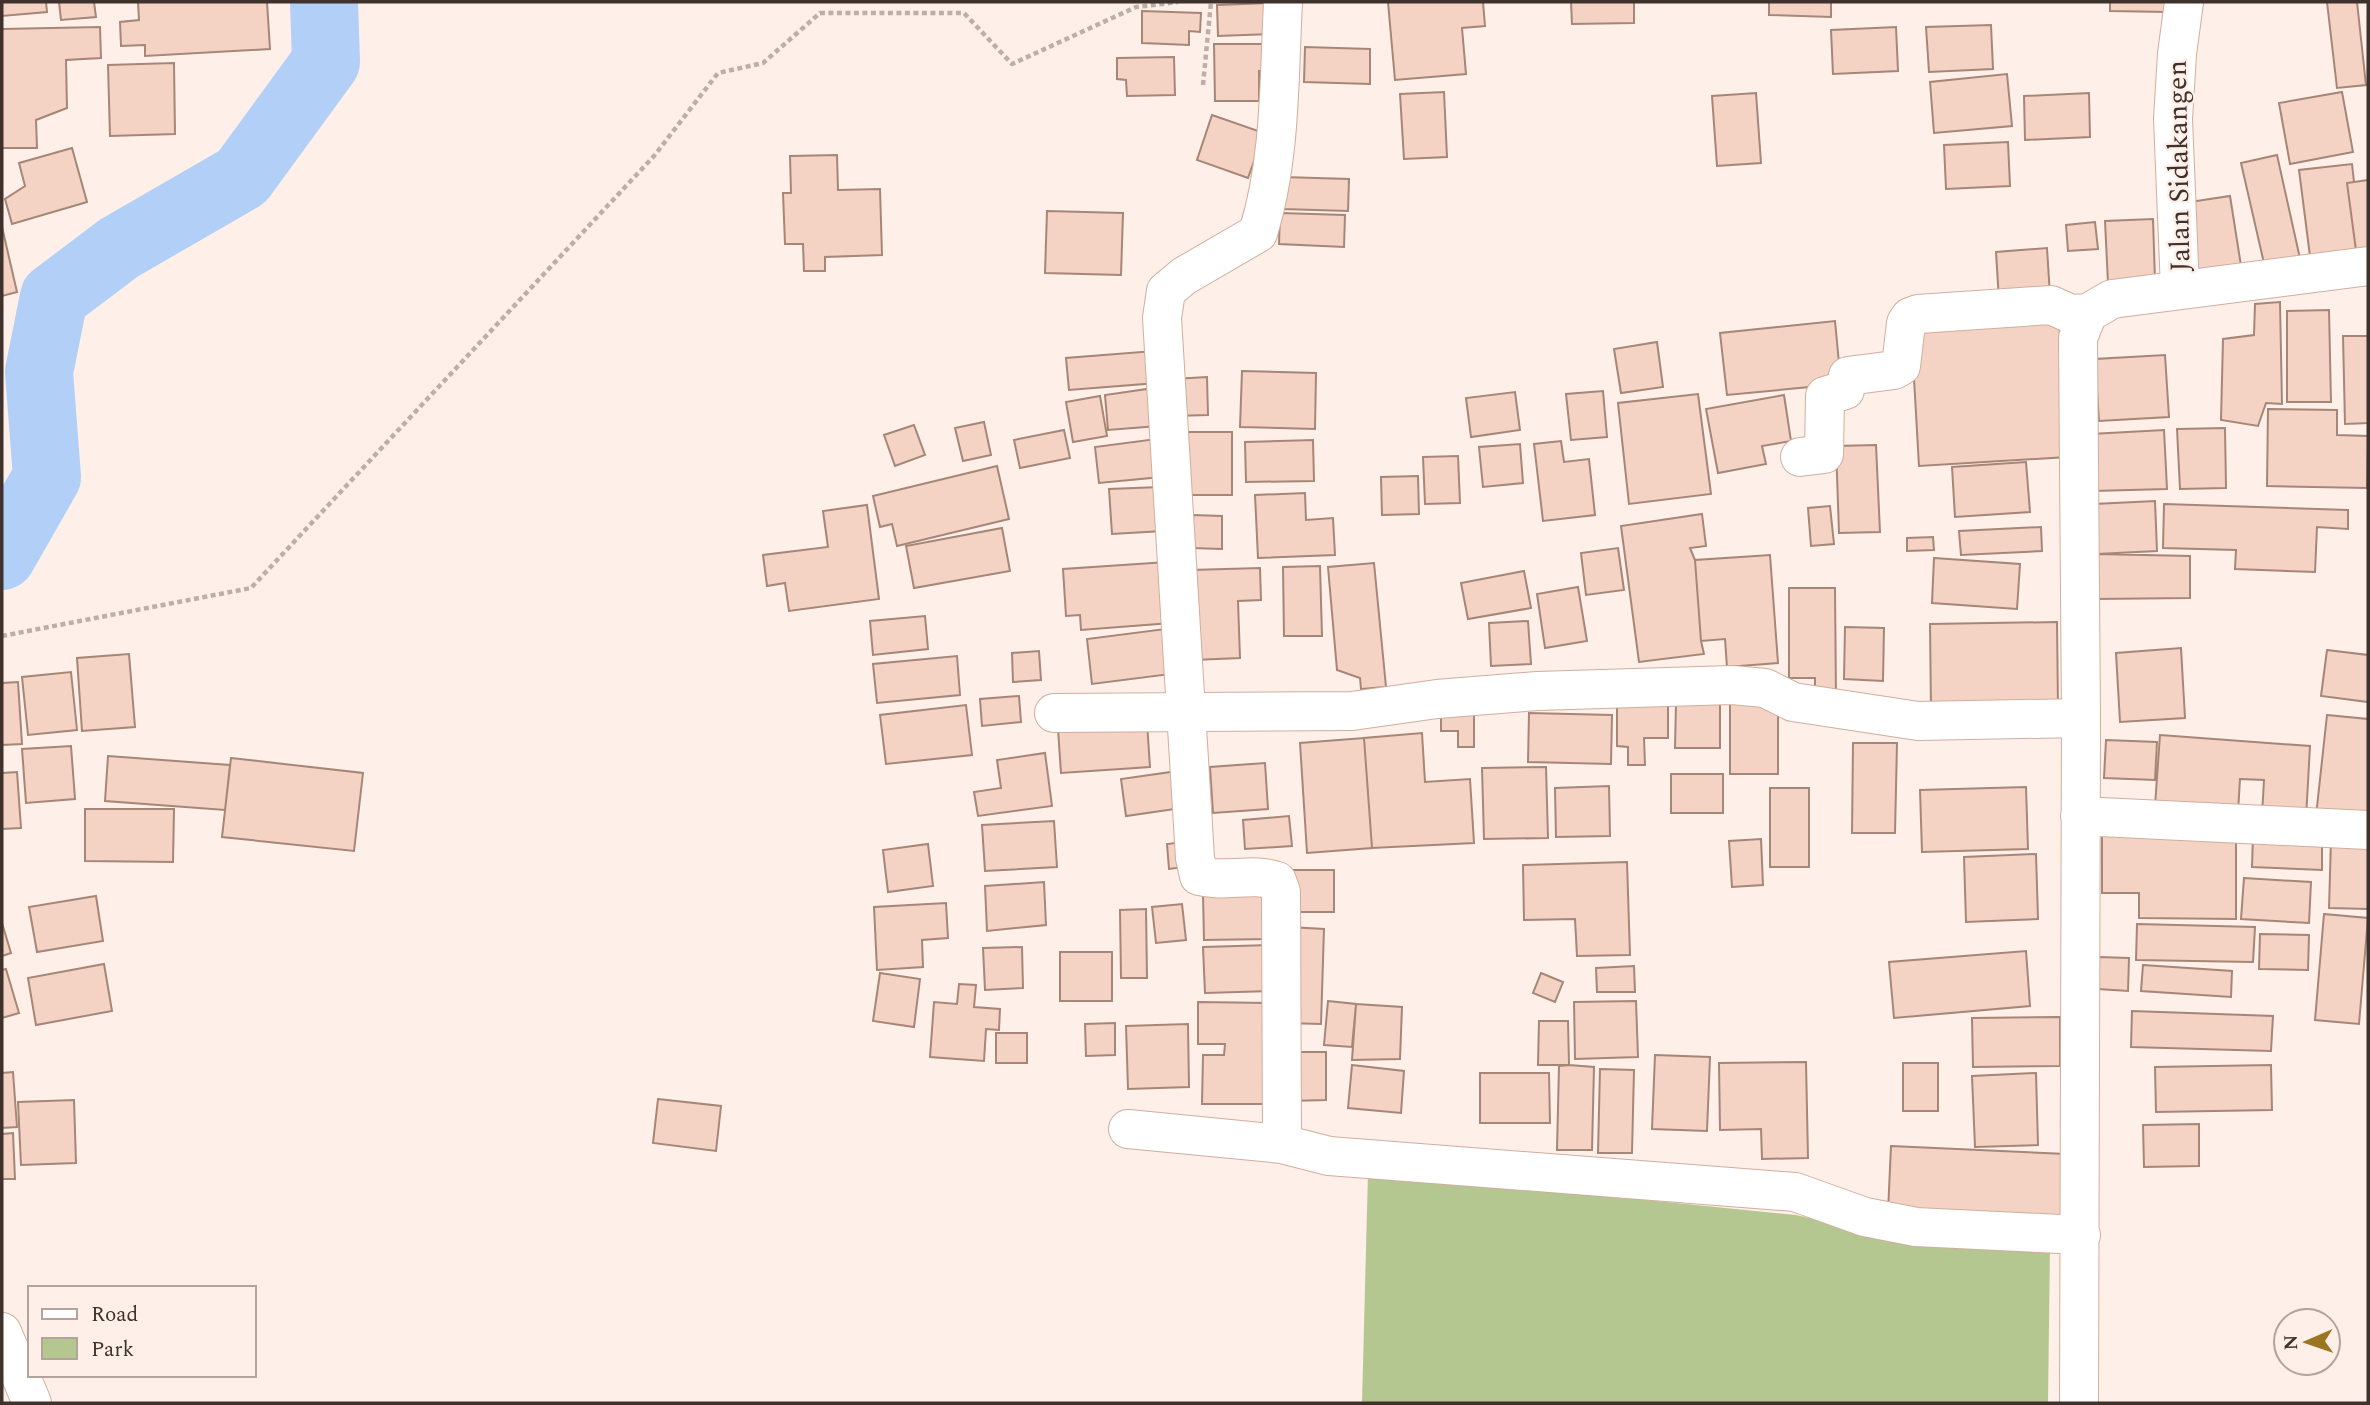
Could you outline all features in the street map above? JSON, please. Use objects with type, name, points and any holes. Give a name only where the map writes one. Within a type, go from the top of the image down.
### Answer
[{"type":"street","points":[[1282,1144],[1282,892],[1277,881],[1264,876],[1211,879],[1199,876],[1195,858],[1163,318],[1167,291],[1184,276],[1258,233],[1274,170],[1283,2]]},
{"type":"street","name":"Jalan Sidakangen","points":[[2180,289],[2173,119],[2177,54],[2184,2]]},
{"type":"street","points":[[1800,457],[1824,454],[1825,396],[1845,390],[1848,376],[1894,370],[1901,366],[1906,323],[1910,317],[1918,314],[2051,305],[2071,314],[2088,313],[2112,299],[2368,267]]},
{"type":"street","points":[[2079,1403],[2081,718],[2078,338],[2088,313]]},
{"type":"street","points":[[1054,713],[1352,711],[1437,699],[1537,691],[1732,685],[1765,688],[1793,702],[1918,721],[2081,718]]},
{"type":"street","points":[[2080,817],[2368,830]]},
{"type":"street","points":[[1128,1129],[1282,1144],[1329,1156],[1795,1192],[1865,1217],[1916,1227],[2081,1235]]},
{"type":"street","points":[[2,1332],[32,1403]]},
{"type":"path","points":[[2,636],[251,589],[654,156],[718,74],[763,63],[820,13],[964,13],[1012,64],[1136,7],[1178,2]]},
{"type":"path","points":[[1203,85],[1211,2]]},
{"type":"green space","points":[[1368,1172],[1796,1215],[1923,1244],[2050,1247],[2048,1403],[1362,1403]]},
{"type":"building","points":[[2,2],[46,2],[47,12],[2,16]]},
{"type":"building","points":[[59,2],[94,2],[96,17],[61,20]]},
{"type":"building","points":[[138,2],[267,2],[270,49],[145,56],[145,45],[121,46],[120,22],[139,20]]},
{"type":"building","points":[[1388,2],[1483,2],[1485,26],[1462,28],[1466,74],[1395,80]]},
{"type":"building","points":[[1571,2],[1634,2],[1634,23],[1572,24]]},
{"type":"building","points":[[1769,2],[1831,2],[1831,17],[1769,15]]},
{"type":"building","points":[[2110,2],[2167,2],[2167,12],[2110,11]]},
{"type":"building","points":[[2327,2],[2357,2],[2366,85],[2337,88]]},
{"type":"building","points":[[1269,3],[1271,34],[1218,36],[1217,5]]},
{"type":"building","points":[[1142,11],[1201,13],[1200,32],[1189,31],[1189,45],[1142,43]]},
{"type":"building","points":[[1991,25],[1993,69],[1929,72],[1926,27]]},
{"type":"building","points":[[100,27],[101,58],[66,60],[67,108],[36,120],[37,148],[2,148],[2,29]]},
{"type":"building","points":[[1896,27],[1898,71],[1833,74],[1831,30]]},
{"type":"building","points":[[1214,44],[1269,44],[1269,71],[1259,71],[1259,101],[1215,101]]},
{"type":"building","points":[[1305,47],[1370,49],[1370,84],[1304,82]]},
{"type":"building","points":[[1174,57],[1175,95],[1127,96],[1126,80],[1117,79],[1117,58]]},
{"type":"building","points":[[174,63],[175,134],[110,136],[108,65]]},
{"type":"building","points":[[2007,74],[2012,126],[1934,133],[1930,82]]},
{"type":"building","points":[[1444,92],[1447,157],[1404,159],[1400,94]]},
{"type":"building","points":[[2342,92],[2353,152],[2290,164],[2279,103]]},
{"type":"building","points":[[1756,93],[1761,163],[1717,166],[1712,96]]},
{"type":"building","points":[[2089,93],[2090,137],[2025,140],[2024,96]]},
{"type":"building","points":[[1212,115],[1264,133],[1248,178],[1197,160]]},
{"type":"building","points":[[2008,142],[2010,186],[1946,189],[1944,145]]},
{"type":"building","points":[[72,148],[87,202],[12,224],[5,199],[25,186],[19,163]]},
{"type":"building","points":[[837,155],[838,190],[880,189],[882,255],[825,257],[825,271],[804,271],[803,244],[785,244],[783,193],[791,193],[790,156]]},
{"type":"building","points":[[2277,155],[2301,263],[2266,272],[2241,163]]},
{"type":"building","points":[[2352,164],[2354,182],[2347,183],[2357,258],[2311,264],[2299,170]]},
{"type":"building","points":[[1283,177],[1349,179],[1348,211],[1282,209]]},
{"type":"building","points":[[2368,180],[2368,257],[2357,258],[2347,183]]},
{"type":"building","points":[[2230,196],[2242,272],[2193,279],[2183,203]]},
{"type":"building","points":[[1047,211],[1123,213],[1121,275],[1045,273]]},
{"type":"building","points":[[1280,213],[1345,215],[1344,247],[1279,244]]},
{"type":"building","points":[[2153,219],[2155,281],[2108,283],[2105,221]]},
{"type":"building","points":[[2095,222],[2098,249],[2068,251],[2066,225]]},
{"type":"building","points":[[2,227],[17,292],[2,296]]},
{"type":"building","points":[[2047,248],[2050,296],[1999,300],[1996,252]]},
{"type":"building","points":[[2280,302],[2282,404],[2266,403],[2258,426],[2221,420],[2223,339],[2254,335],[2255,304]]},
{"type":"building","points":[[2329,310],[2331,402],[2287,402],[2287,311]]},
{"type":"building","points":[[2059,317],[2067,457],[1919,466],[1911,326]]},
{"type":"building","points":[[1835,321],[1841,384],[1727,395],[1720,333]]},
{"type":"building","points":[[2343,336],[2368,336],[2368,423],[2345,424]]},
{"type":"building","points":[[1657,342],[1663,387],[1621,393],[1614,349]]},
{"type":"building","points":[[1154,351],[1157,383],[1069,390],[1066,358]]},
{"type":"building","points":[[2165,355],[2169,417],[2099,421],[2095,359]]},
{"type":"building","points":[[1242,371],[1316,373],[1315,429],[1240,427]]},
{"type":"building","points":[[1207,377],[1208,415],[1174,416],[1173,379]]},
{"type":"building","points":[[1154,388],[1158,426],[1108,430],[1105,395]]},
{"type":"building","points":[[1603,391],[1607,437],[1571,440],[1566,394]]},
{"type":"building","points":[[1515,392],[1520,430],[1471,437],[1466,398]]},
{"type":"building","points":[[1698,394],[1711,494],[1629,504],[1618,403]]},
{"type":"building","points":[[1784,395],[1791,441],[1762,446],[1766,464],[1718,473],[1706,409]]},
{"type":"building","points":[[1100,396],[1107,436],[1073,442],[1066,402]]},
{"type":"building","points":[[2268,409],[2337,410],[2337,435],[2368,436],[2367,488],[2267,486]]},
{"type":"building","points":[[984,422],[991,455],[963,461],[955,428]]},
{"type":"building","points":[[914,425],[925,455],[895,466],[884,435]]},
{"type":"building","points":[[2225,428],[2226,488],[2180,489],[2177,429]]},
{"type":"building","points":[[1064,430],[1070,458],[1020,468],[1014,440]]},
{"type":"building","points":[[2164,430],[2167,489],[2093,491],[2091,434]]},
{"type":"building","points":[[1181,432],[1232,432],[1232,495],[1180,495]]},
{"type":"building","points":[[1156,439],[1161,477],[1099,483],[1095,447]]},
{"type":"building","points":[[1313,440],[1314,481],[1246,482],[1245,442]]},
{"type":"building","points":[[1561,441],[1564,462],[1589,459],[1595,515],[1543,521],[1534,444]]},
{"type":"building","points":[[1520,444],[1523,483],[1483,487],[1479,447]]},
{"type":"building","points":[[1876,445],[1880,532],[1839,533],[1836,446]]},
{"type":"building","points":[[1458,456],[1460,503],[1425,504],[1423,457]]},
{"type":"building","points":[[2026,462],[2030,512],[1955,517],[1952,467]]},
{"type":"building","points":[[997,466],[1009,519],[897,546],[892,524],[880,527],[873,496]]},
{"type":"building","points":[[1418,476],[1419,514],[1382,515],[1381,477]]},
{"type":"building","points":[[1160,487],[1163,531],[1112,534],[1109,489]]},
{"type":"building","points":[[1305,493],[1306,520],[1333,518],[1335,555],[1258,558],[1255,495]]},
{"type":"building","points":[[2155,501],[2157,551],[2097,554],[2094,504]]},
{"type":"building","points":[[2164,504],[2348,510],[2348,529],[2317,527],[2315,572],[2235,569],[2236,550],[2163,548]]},
{"type":"building","points":[[867,505],[879,599],[789,611],[785,583],[767,586],[763,555],[828,547],[823,511]]},
{"type":"building","points":[[1830,506],[1834,544],[1811,546],[1808,508]]},
{"type":"building","points":[[1702,514],[1706,546],[1690,548],[1695,560],[1704,654],[1639,662],[1621,526]]},
{"type":"building","points":[[1192,515],[1222,516],[1222,549],[1192,548]]},
{"type":"building","points":[[2041,527],[2042,551],[1961,555],[1959,531]]},
{"type":"building","points":[[1002,528],[1010,571],[914,588],[906,546]]},
{"type":"building","points":[[1933,537],[1934,550],[1907,551],[1907,538]]},
{"type":"building","points":[[1618,548],[1624,590],[1586,595],[1581,553]]},
{"type":"building","points":[[2097,554],[2190,556],[2190,598],[2094,599]]},
{"type":"building","points":[[1770,555],[1778,663],[1727,667],[1725,639],[1701,641],[1695,560]]},
{"type":"building","points":[[1934,558],[2020,564],[2017,609],[1932,603]]},
{"type":"building","points":[[1167,562],[1171,623],[1081,630],[1080,615],[1066,616],[1063,569]]},
{"type":"building","points":[[1374,563],[1386,687],[1361,689],[1360,678],[1337,670],[1328,567]]},
{"type":"building","points":[[1320,566],[1322,636],[1284,636],[1283,567]]},
{"type":"building","points":[[1260,568],[1261,600],[1238,601],[1240,658],[1194,660],[1191,570]]},
{"type":"building","points":[[1524,571],[1531,608],[1468,619],[1461,583]]},
{"type":"building","points":[[1578,587],[1587,641],[1545,648],[1537,594]]},
{"type":"building","points":[[1789,588],[1835,588],[1836,698],[1815,698],[1815,678],[1789,678]]},
{"type":"building","points":[[925,616],[928,649],[873,655],[870,621]]},
{"type":"building","points":[[1528,621],[1531,664],[1491,666],[1489,623]]},
{"type":"building","points":[[2057,622],[2058,708],[1931,710],[1930,624]]},
{"type":"building","points":[[1845,627],[1884,628],[1883,681],[1844,679]]},
{"type":"building","points":[[1165,629],[1171,674],[1092,684],[1087,639]]},
{"type":"building","points":[[2181,648],[2185,718],[2120,722],[2116,653]]},
{"type":"building","points":[[2327,650],[2368,655],[2368,702],[2321,696]]},
{"type":"building","points":[[1039,651],[1041,680],[1013,682],[1012,653]]},
{"type":"building","points":[[129,654],[135,727],[82,731],[77,658]]},
{"type":"building","points":[[957,656],[960,695],[877,703],[873,664]]},
{"type":"building","points":[[71,672],[77,730],[28,735],[22,677]]},
{"type":"building","points":[[18,682],[22,744],[2,745],[2,683]]},
{"type":"building","points":[[1668,694],[1668,738],[1644,738],[1645,765],[1628,765],[1628,747],[1617,746],[1617,695]]},
{"type":"building","points":[[1019,696],[1021,722],[982,726],[980,699]]},
{"type":"building","points":[[1676,703],[1720,704],[1720,748],[1675,748]]},
{"type":"building","points":[[1730,703],[1778,703],[1778,774],[1730,774]]},
{"type":"building","points":[[966,705],[972,755],[886,764],[880,715]]},
{"type":"building","points":[[1441,713],[1474,713],[1474,747],[1458,747],[1458,731],[1441,731]]},
{"type":"building","points":[[1529,713],[1612,715],[1611,764],[1528,762]]},
{"type":"building","points":[[2327,715],[2368,719],[2368,822],[2316,816]]},
{"type":"building","points":[[1147,723],[1150,767],[1061,773],[1058,729]]},
{"type":"building","points":[[1422,733],[1425,782],[1470,779],[1474,843],[1372,848],[1364,738]]},
{"type":"building","points":[[2160,735],[2310,746],[2306,818],[2262,815],[2264,780],[2240,779],[2238,812],[2155,806]]},
{"type":"building","points":[[1364,738],[1372,848],[1307,853],[1300,743]]},
{"type":"building","points":[[2106,740],[2157,742],[2155,780],[2104,778]]},
{"type":"building","points":[[1853,743],[1897,743],[1895,833],[1852,833]]},
{"type":"building","points":[[71,746],[75,799],[26,803],[22,749]]},
{"type":"building","points":[[1045,753],[1052,806],[978,816],[974,792],[1001,788],[997,760]]},
{"type":"building","points":[[108,756],[230,765],[225,810],[105,801]]},
{"type":"building","points":[[231,758],[363,773],[354,851],[222,837]]},
{"type":"building","points":[[1265,763],[1268,809],[1213,813],[1210,767]]},
{"type":"building","points":[[1546,767],[1548,838],[1484,839],[1482,768]]},
{"type":"building","points":[[1178,771],[1182,808],[1126,816],[1121,779]]},
{"type":"building","points":[[17,772],[21,828],[2,829],[2,773]]},
{"type":"building","points":[[1671,774],[1723,774],[1723,813],[1671,813]]},
{"type":"building","points":[[1609,786],[1610,836],[1556,837],[1555,788]]},
{"type":"building","points":[[2026,787],[2028,849],[1922,852],[1920,790]]},
{"type":"building","points":[[1770,788],[1809,788],[1809,867],[1770,867]]},
{"type":"building","points":[[85,809],[174,809],[173,862],[85,861]]},
{"type":"building","points":[[1289,816],[1292,846],[1245,849],[1243,820]]},
{"type":"building","points":[[1054,821],[1057,867],[985,871],[982,825]]},
{"type":"building","points":[[2102,828],[2236,829],[2236,919],[2139,918],[2139,893],[2102,893]]},
{"type":"building","points":[[2253,836],[2322,838],[2322,870],[2252,867]]},
{"type":"building","points":[[1761,839],[1763,885],[1732,887],[1729,841]]},
{"type":"building","points":[[2331,840],[2368,841],[2368,909],[2329,908]]},
{"type":"building","points":[[1191,841],[1193,866],[1169,869],[1167,844]]},
{"type":"building","points":[[928,844],[933,886],[888,892],[883,850]]},
{"type":"building","points":[[2036,854],[2038,919],[1966,922],[1964,857]]},
{"type":"building","points":[[1627,862],[1630,955],[1577,956],[1575,919],[1524,920],[1523,865]]},
{"type":"building","points":[[1288,870],[1334,870],[1334,912],[1288,912]]},
{"type":"building","points":[[2244,878],[2311,882],[2309,923],[2241,919]]},
{"type":"building","points":[[1044,882],[1046,925],[987,931],[985,886]]},
{"type":"building","points":[[1270,892],[1271,939],[1204,940],[1203,894]]},
{"type":"building","points":[[96,896],[103,941],[37,952],[29,907]]},
{"type":"building","points":[[946,903],[948,938],[922,940],[923,967],[877,970],[874,907]]},
{"type":"building","points":[[1182,904],[1186,940],[1156,943],[1152,907]]},
{"type":"building","points":[[1146,909],[1147,978],[1121,978],[1120,910]]},
{"type":"building","points":[[2324,914],[2368,918],[2359,1024],[2315,1020]]},
{"type":"building","points":[[2,923],[11,953],[2,956]]},
{"type":"building","points":[[2137,924],[2255,927],[2253,962],[2136,960]]},
{"type":"building","points":[[1289,927],[1324,929],[1321,1024],[1285,1023]]},
{"type":"building","points":[[2260,934],[2309,935],[2308,970],[2259,969]]},
{"type":"building","points":[[1270,945],[1272,991],[1205,993],[1203,947]]},
{"type":"building","points":[[1022,947],[1023,988],[985,990],[983,948]]},
{"type":"building","points":[[2026,951],[2030,1006],[1894,1018],[1889,962]]},
{"type":"building","points":[[1060,952],[1112,952],[1112,1001],[1060,1001]]},
{"type":"building","points":[[2099,957],[2129,958],[2128,991],[2098,989]]},
{"type":"building","points":[[104,964],[112,1011],[36,1025],[28,978]]},
{"type":"building","points":[[2143,965],[2232,971],[2231,997],[2141,991]]},
{"type":"building","points":[[1634,966],[1635,992],[1597,992],[1596,968]]},
{"type":"building","points":[[6,969],[19,1013],[2,1018],[2,970]]},
{"type":"building","points":[[880,973],[920,979],[914,1027],[873,1021]]},
{"type":"building","points":[[1541,973],[1563,982],[1555,1002],[1533,993]]},
{"type":"building","points":[[959,984],[976,985],[974,1007],[1000,1009],[999,1030],[986,1029],[984,1061],[930,1057],[934,1002],[957,1004]]},
{"type":"building","points":[[1328,1001],[1356,1004],[1352,1047],[1324,1045]]},
{"type":"building","points":[[1636,1001],[1638,1057],[1575,1059],[1574,1002]]},
{"type":"building","points":[[1198,1002],[1269,1003],[1269,1104],[1202,1104],[1203,1055],[1224,1055],[1225,1044],[1198,1044]]},
{"type":"building","points":[[1356,1004],[1402,1007],[1400,1059],[1352,1060]]},
{"type":"building","points":[[2132,1011],[2273,1016],[2271,1051],[2131,1047]]},
{"type":"building","points":[[2060,1017],[2060,1066],[1973,1067],[1972,1018]]},
{"type":"building","points":[[1539,1021],[1568,1021],[1569,1065],[1538,1065]]},
{"type":"building","points":[[1115,1023],[1115,1055],[1086,1056],[1085,1024]]},
{"type":"building","points":[[1188,1024],[1189,1087],[1128,1089],[1126,1026]]},
{"type":"building","points":[[996,1033],[1027,1033],[1027,1063],[996,1063]]},
{"type":"building","points":[[1289,1052],[1326,1052],[1326,1100],[1289,1101]]},
{"type":"building","points":[[1655,1055],[1710,1057],[1707,1131],[1652,1129]]},
{"type":"building","points":[[1806,1062],[1808,1158],[1762,1159],[1761,1129],[1720,1130],[1719,1063]]},
{"type":"building","points":[[1903,1063],[1938,1063],[1938,1111],[1903,1111]]},
{"type":"building","points":[[1352,1065],[1404,1071],[1401,1113],[1348,1108]]},
{"type":"building","points":[[2271,1065],[2272,1110],[2156,1112],[2155,1067]]},
{"type":"building","points":[[1559,1066],[1594,1067],[1592,1150],[1557,1150]]},
{"type":"building","points":[[1600,1069],[1634,1070],[1632,1153],[1598,1153]]},
{"type":"building","points":[[13,1072],[17,1127],[2,1128],[2,1073]]},
{"type":"building","points":[[1480,1073],[1549,1073],[1550,1123],[1480,1123]]},
{"type":"building","points":[[2036,1073],[2038,1145],[1975,1147],[1972,1076]]},
{"type":"building","points":[[658,1099],[721,1106],[716,1151],[653,1143]]},
{"type":"building","points":[[74,1100],[76,1163],[21,1165],[18,1102]]},
{"type":"building","points":[[2199,1124],[2199,1166],[2144,1167],[2143,1125]]},
{"type":"building","points":[[13,1133],[15,1179],[2,1179],[2,1134]]},
{"type":"building","points":[[1891,1146],[2066,1154],[2064,1220],[1888,1212]]},
{"type":"waterway","points":[[2,556],[47,477],[39,372],[54,297],[119,248],[242,177],[326,62],[324,2]]}]
